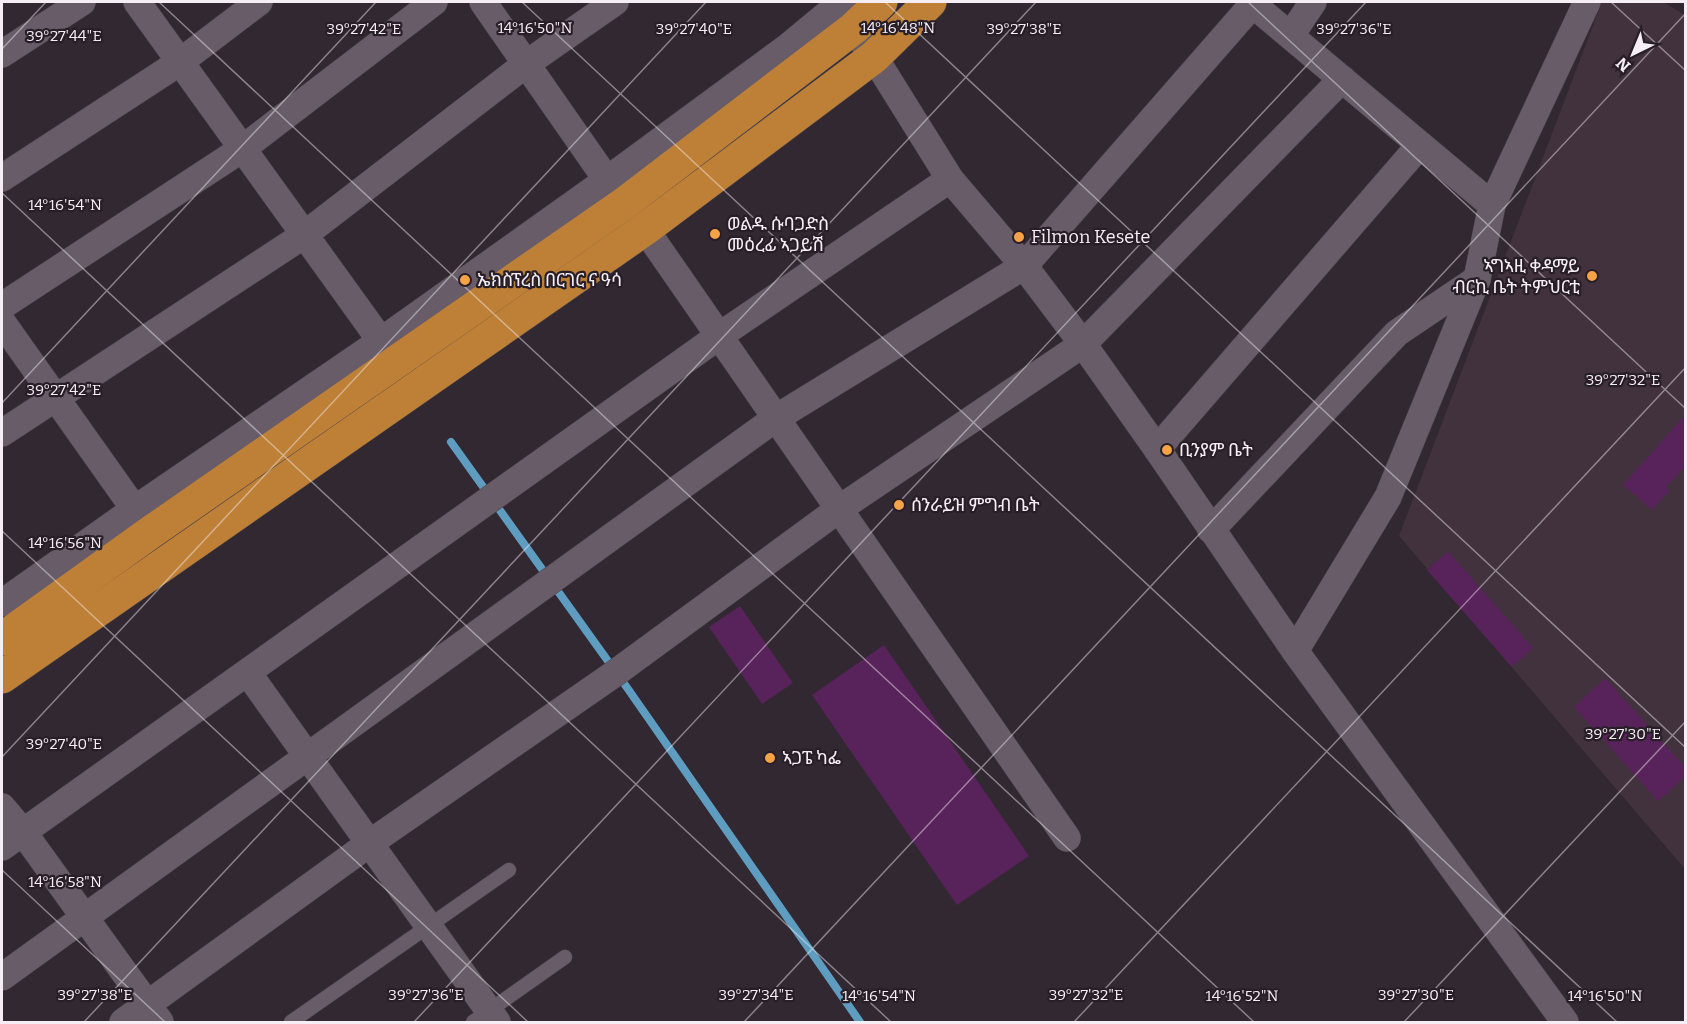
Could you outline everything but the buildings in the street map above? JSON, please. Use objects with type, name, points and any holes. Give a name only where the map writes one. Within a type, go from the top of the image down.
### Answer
[{"type":"highway","points":[[2,639],[143,520],[561,248],[616,192],[842,9],[881,2]]},
{"type":"highway","points":[[2,677],[645,229],[874,57],[930,2]]},
{"type":"highway","points":[[561,248],[580,274]]},
{"type":"street","points":[[2,54],[82,2]]},
{"type":"street","points":[[136,2],[381,341]]},
{"type":"street","points":[[2,178],[180,62],[259,2]]},
{"type":"street","points":[[2,306],[242,149],[434,2]]},
{"type":"street","points":[[483,2],[616,192],[645,229],[1067,838]]},
{"type":"street","points":[[2,433],[304,235],[526,64],[615,2]]},
{"type":"street","points":[[1291,35],[1313,2]]},
{"type":"street","points":[[1295,651],[1388,496],[1477,279],[1492,205],[1587,2]]},
{"type":"street","points":[[2,977],[776,418],[1023,266],[1252,3],[1492,205]]},
{"type":"street","points":[[842,9],[950,179],[1023,266],[1083,344],[1295,651],[1565,1023]]},
{"type":"street","points":[[123,1023],[154,1014],[370,843],[614,674],[839,509],[1083,344],[1342,79]]},
{"type":"street","points":[[1157,449],[1420,145]]},
{"type":"street","points":[[12,840],[719,336],[950,179]]},
{"type":"street","points":[[2,603],[143,520],[381,341],[616,192]]},
{"type":"street","points":[[1211,530],[1397,333],[1477,279]]},
{"type":"street","points":[[2,322],[143,520],[168,560]]},
{"type":"street","points":[[248,673],[429,926],[486,1019]]},
{"type":"street","points":[[2,807],[12,840],[84,918],[154,1014]]},
{"type":"lane","points":[[291,1023],[509,870]]},
{"type":"lane","points":[[486,1019],[565,957]]},
{"type":"shaded area","name":"ኣግኣዚ ቀዳማይ ብርኪ ቤት ትምህርቲ","points":[[1602,2],[1664,2],[1686,16],[1685,869],[1399,536]]},
{"type":"waterway","points":[[451,442],[628,689],[860,1022]]},
{"type":"place","name":"ወልዱ ሱባጋድስ መዕረፊ ኣጋይሽ","points":[[715,234]]},
{"type":"place","name":"Filmon Kesete","points":[[1019,237]]},
{"type":"place","name":"ኣግኣዚ ቀዳማይ ብርኪ ቤት ትምህርቲ","points":[[1592,276]]},
{"type":"place","name":"ኤክስፕረስ በርገር ና ዓሳ","points":[[465,280]]},
{"type":"place","name":"ቢንያም ቤት","points":[[1167,450]]},
{"type":"place","name":"ሰንራይዝ ምግብ ቤት","points":[[899,505]]},
{"type":"place","name":"ኣጋፔ ካፌ","points":[[770,758]]}]
